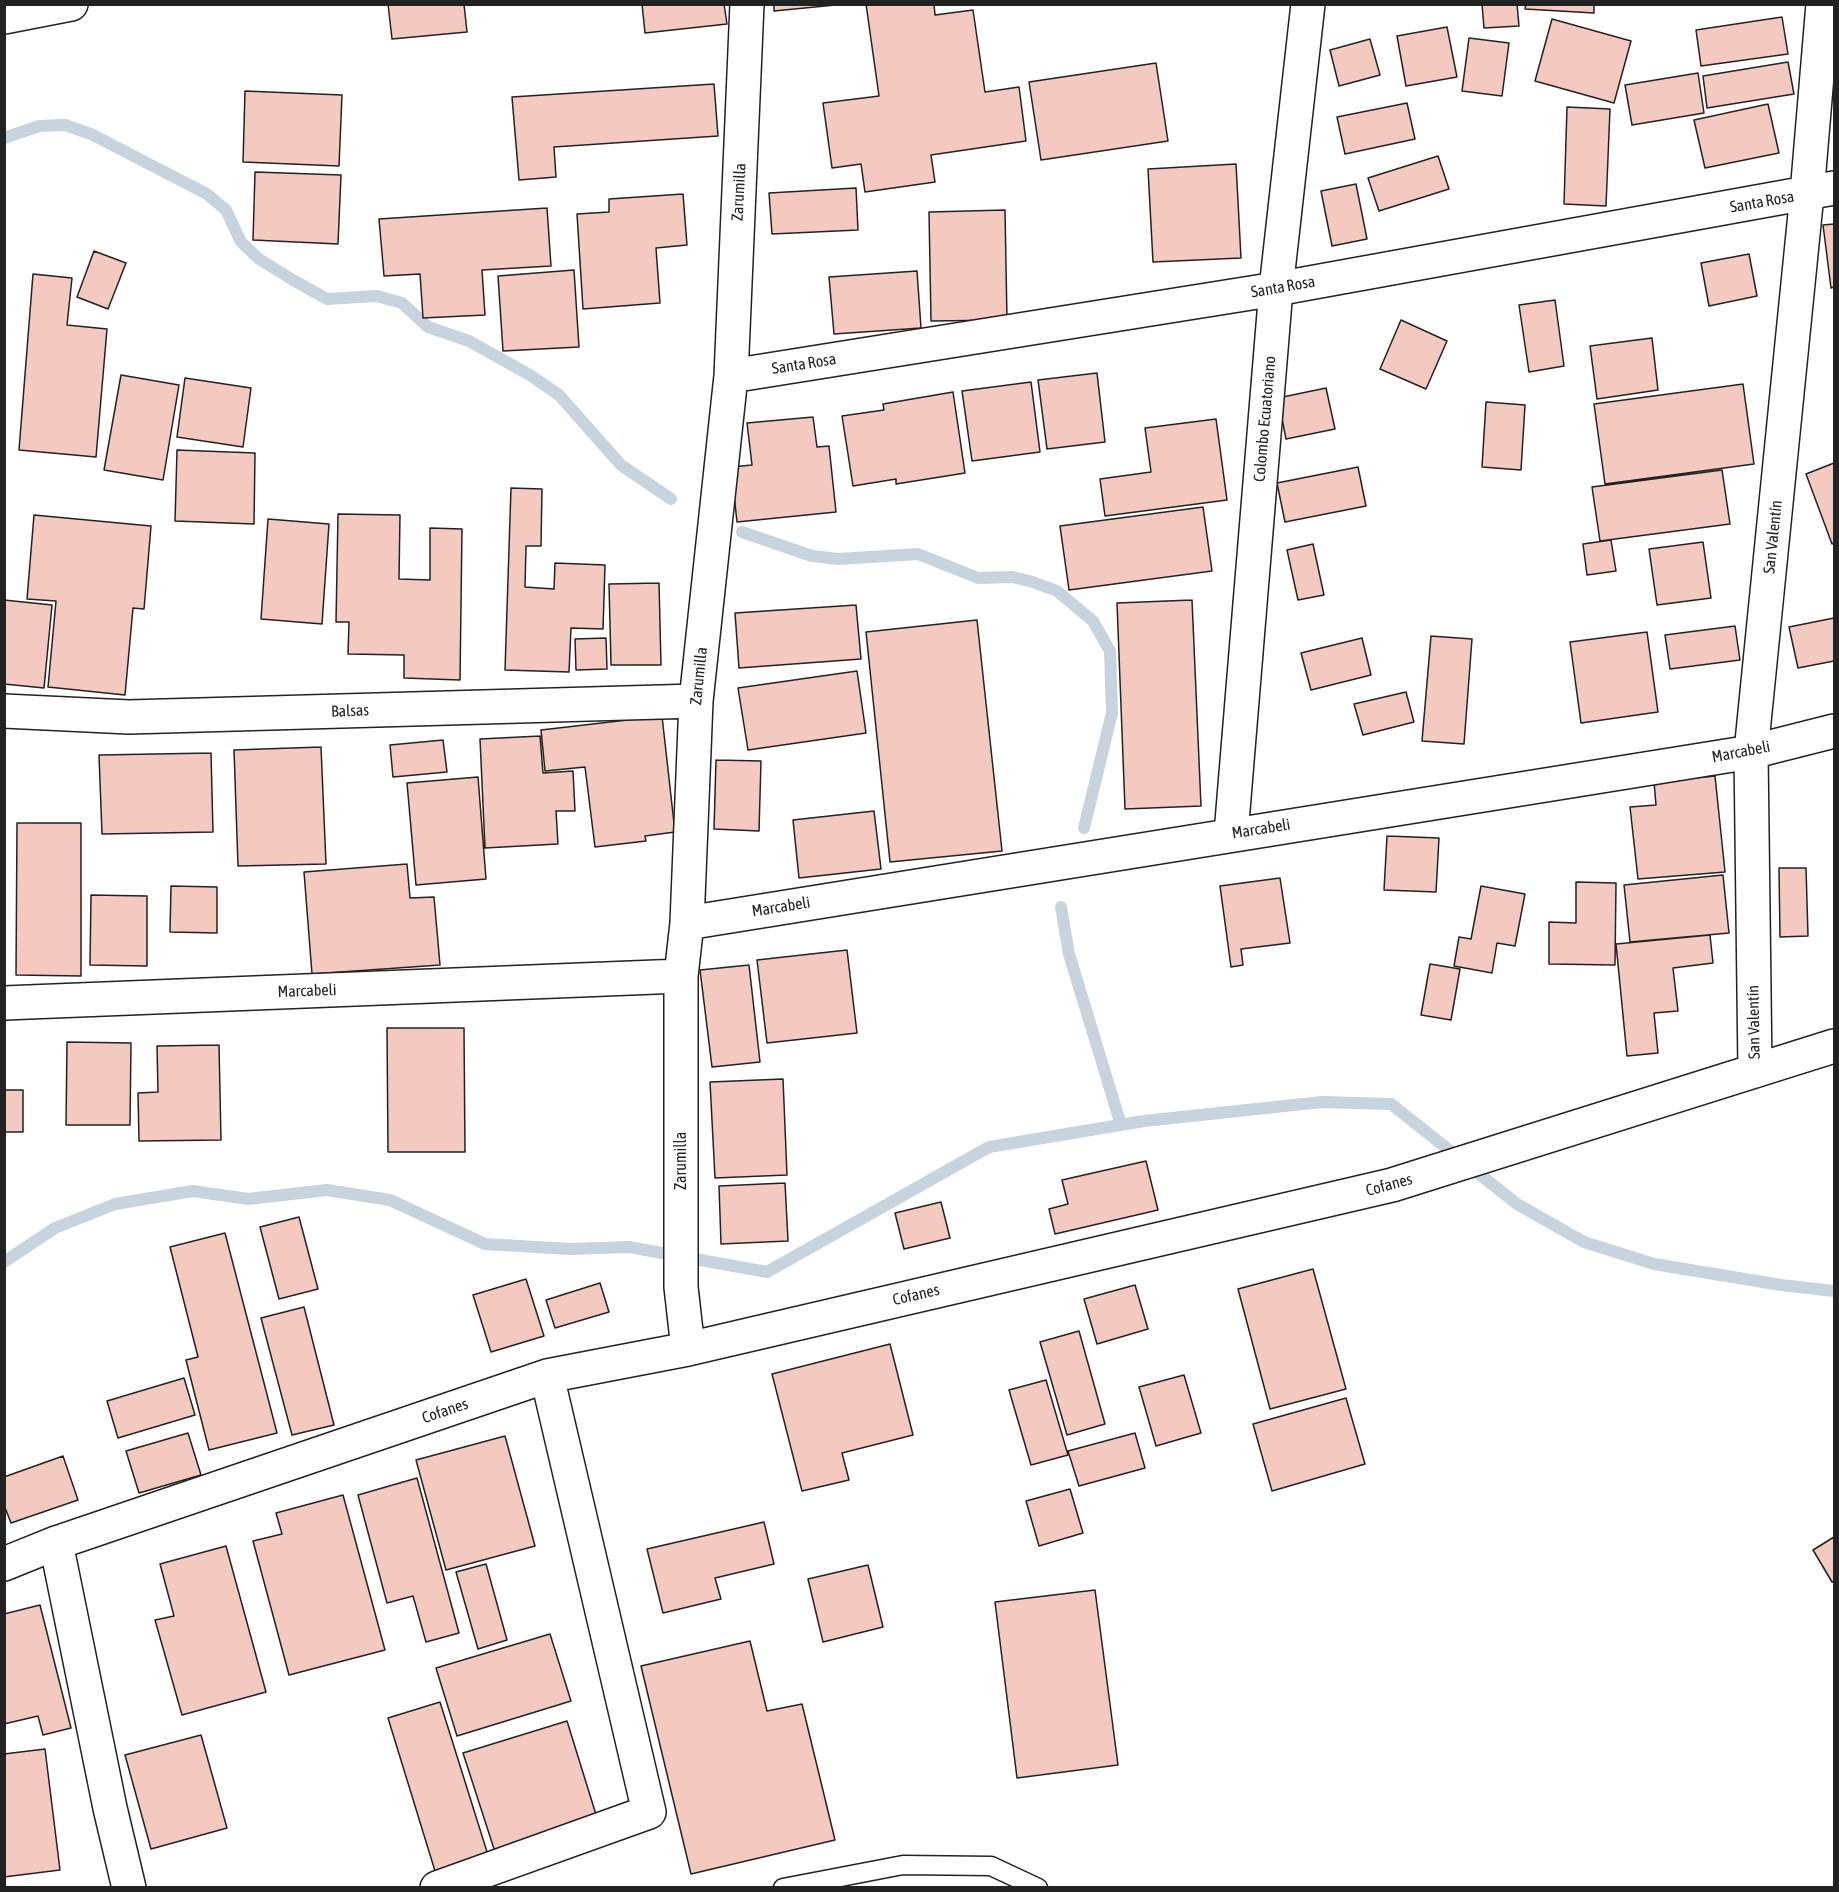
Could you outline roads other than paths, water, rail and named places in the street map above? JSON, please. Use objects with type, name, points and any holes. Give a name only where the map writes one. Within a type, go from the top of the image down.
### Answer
[{"type":"street","points":[[4,17],[71,4]]},
{"type":"street","name":"Zarumilla","points":[[688,1349],[681,1287],[681,976],[687,923],[696,701],[731,376],[747,4]]},
{"type":"street","name":"Colombo Ecuatoriano","points":[[1231,834],[1276,288],[1308,4]]},
{"type":"street","name":"San Valentín","points":[[1755,1071],[1751,752],[1821,191],[1823,4]]},
{"type":"street","name":"Santa Rosa","points":[[731,376],[1276,288],[1821,191]]},
{"type":"street","name":"Balsas","points":[[4,711],[129,717],[696,701]]},
{"type":"street","name":"Marcabeli","points":[[687,923],[1751,752],[1834,731]]},
{"type":"street","name":"Marcabeli","points":[[4,1003],[681,976]]},
{"type":"street","name":"Cofanes","points":[[4,1564],[56,1543],[547,1376],[688,1349],[1392,1185],[1834,1046]]},
{"type":"street","points":[[437,1887],[649,1812],[547,1376]]},
{"type":"street","points":[[56,1543],[110,1808],[129,1887]]},
{"type":"lane","points":[[783,1887],[903,1865],[991,1866],[1038,1887]]},
{"type":"waterway","points":[[4,138],[39,126],[65,125],[91,134],[207,194],[226,210],[241,242],[259,259],[293,280],[327,299],[377,296],[402,303],[428,327],[469,341],[530,375],[559,395],[621,465],[671,499]]},
{"type":"waterway","points":[[742,532],[812,556],[838,559],[918,554],[978,578],[1013,577],[1033,582],[1057,591],[1093,621],[1110,651],[1112,713],[1084,828]]},
{"type":"waterway","points":[[1061,907],[1069,954],[1121,1125]]},
{"type":"waterway","points":[[4,1262],[55,1228],[115,1204],[193,1191],[248,1199],[327,1190],[390,1200],[485,1244],[570,1249],[629,1247],[767,1272],[989,1147],[1144,1121],[1322,1102],[1391,1104],[1517,1204],[1584,1242],[1654,1264],[1781,1285],[1834,1291]]}]
